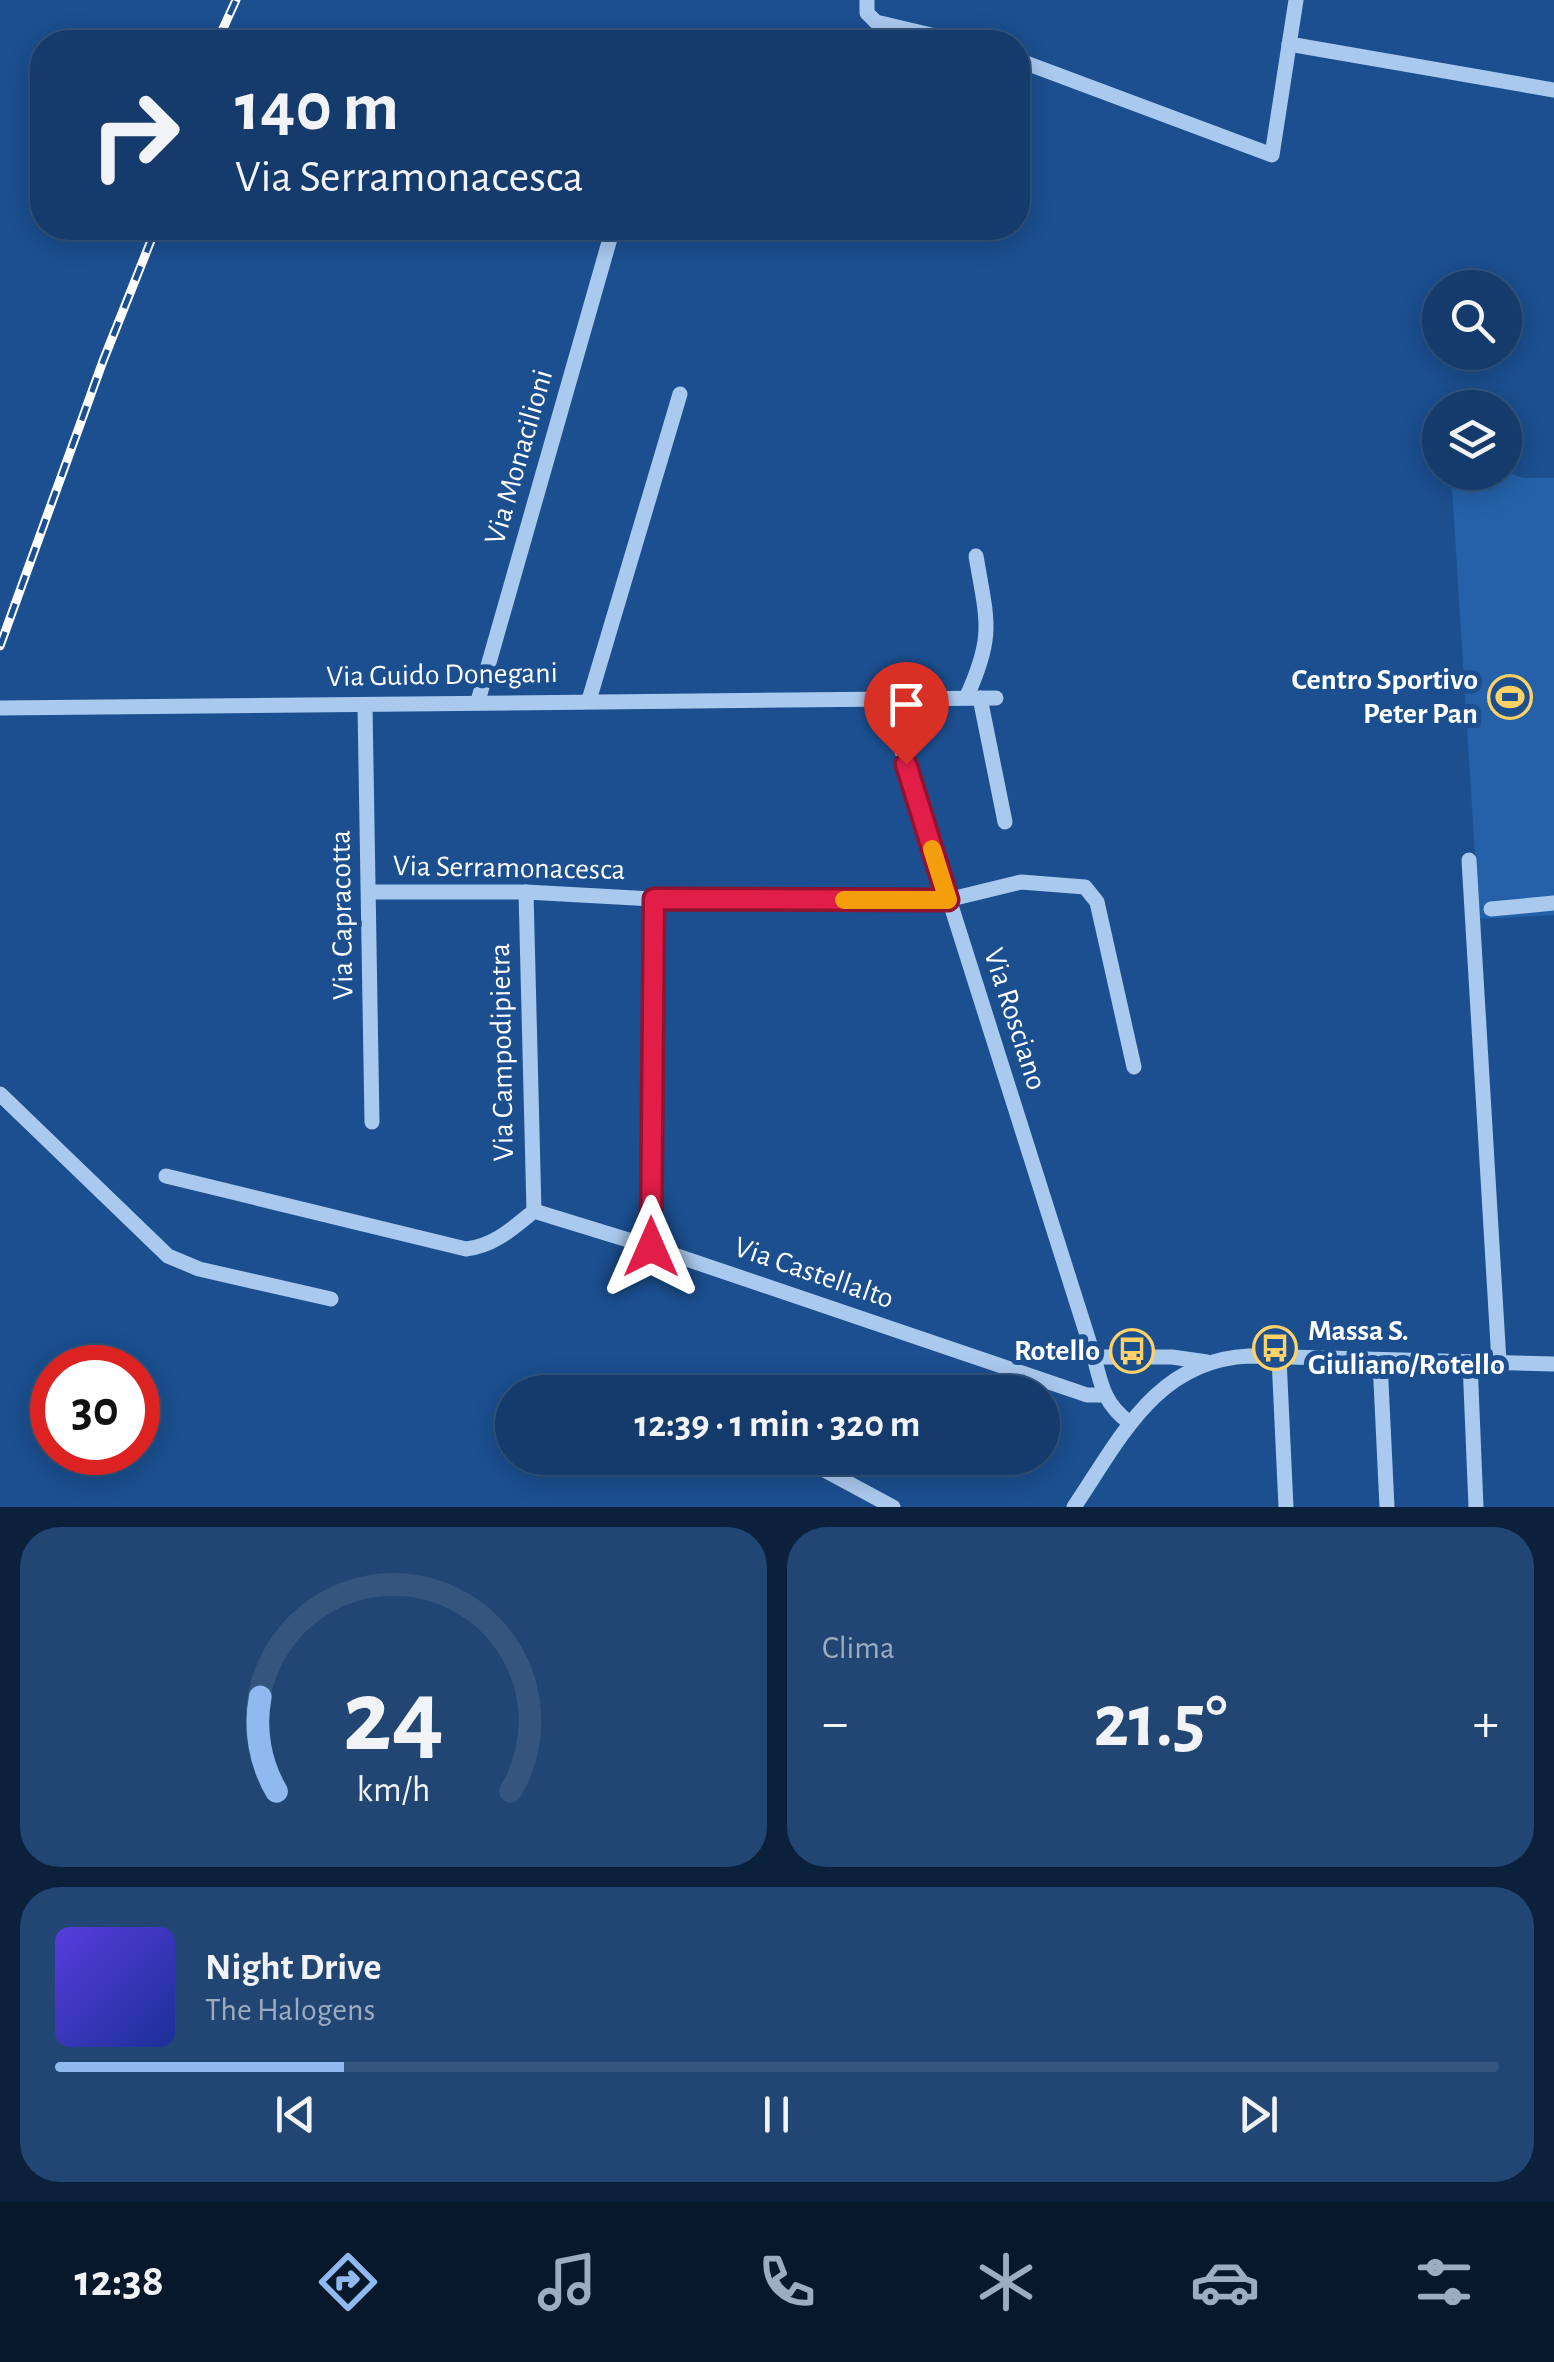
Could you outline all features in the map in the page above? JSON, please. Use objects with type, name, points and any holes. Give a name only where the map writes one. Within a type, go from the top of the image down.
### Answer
[{"type":"street","points":[[867,0],[867,13],[876,22],[910,30]]},
{"type":"street","points":[[1030,64],[1272,155],[1296,0]]},
{"type":"street","points":[[1288,44],[1554,90]]},
{"type":"street","name":"Via Monacilioni","points":[[478,701],[609,240]]},
{"type":"street","points":[[589,700],[680,394]]},
{"type":"street","points":[[976,556],[988,637],[980,698],[1005,822]]},
{"type":"street","name":"Via Rosciano","points":[[885,697],[1103,1395]]},
{"type":"street","name":"Via Guido Donegani","points":[[0,708],[980,698]]},
{"type":"street","name":"Via Capracotta","points":[[365,706],[372,1122]]},
{"type":"street","points":[[1468,860],[1499,1362]]},
{"type":"street","name":"Via Serramonacesca","points":[[370,892],[526,892],[654,899],[948,900],[1021,882],[1078,885],[1090,890],[1097,902],[1134,1067]]},
{"type":"street","name":"Via Campodipietra","points":[[526,892],[534,1211]]},
{"type":"street","points":[[651,1247],[654,899]]},
{"type":"street","points":[[1491,909],[1554,903]]},
{"type":"street","points":[[0,1094],[168,1256],[199,1270],[331,1300]]},
{"type":"street","points":[[166,1176],[466,1248],[498,1239],[534,1211]]},
{"type":"street","name":"Via Castellalto","points":[[534,1211],[1087,1395],[1103,1395]]},
{"type":"street","points":[[1094,1357],[1172,1357],[1210,1362],[1240,1357],[1554,1364]]},
{"type":"street","points":[[1279,1358],[1286,1507]]},
{"type":"street","points":[[1380,1361],[1387,1507]]},
{"type":"street","points":[[1074,1507],[1130,1423],[1166,1384],[1210,1362]]},
{"type":"street","points":[[1470,1362],[1476,1507]]},
{"type":"street","points":[[1103,1395],[1113,1411],[1130,1423]]},
{"type":"street","points":[[834,1475],[893,1507]]},
{"type":"shaded area","name":"Centro Sportivo Peter Pan","points":[[1522,477],[1554,478],[1554,915],[1479,919],[1452,490],[1522,490]]},
{"type":"railway","points":[[222,30],[236,0]]},
{"type":"railway","points":[[0,646],[151,240]]},
{"type":"slow traffic","points":[[844,900],[948,900],[932,849]]},
{"type":"place","name":"Centro Sportivo Peter Pan","points":[[1510,697]]},
{"type":"place","name":"Massa S. Giuliano/Rotello","points":[[1275,1348]]},
{"type":"place","name":"Rotello","points":[[1132,1351]]},
{"type":"route","points":[[651,1247],[654,899],[948,900],[906,764]]}]
